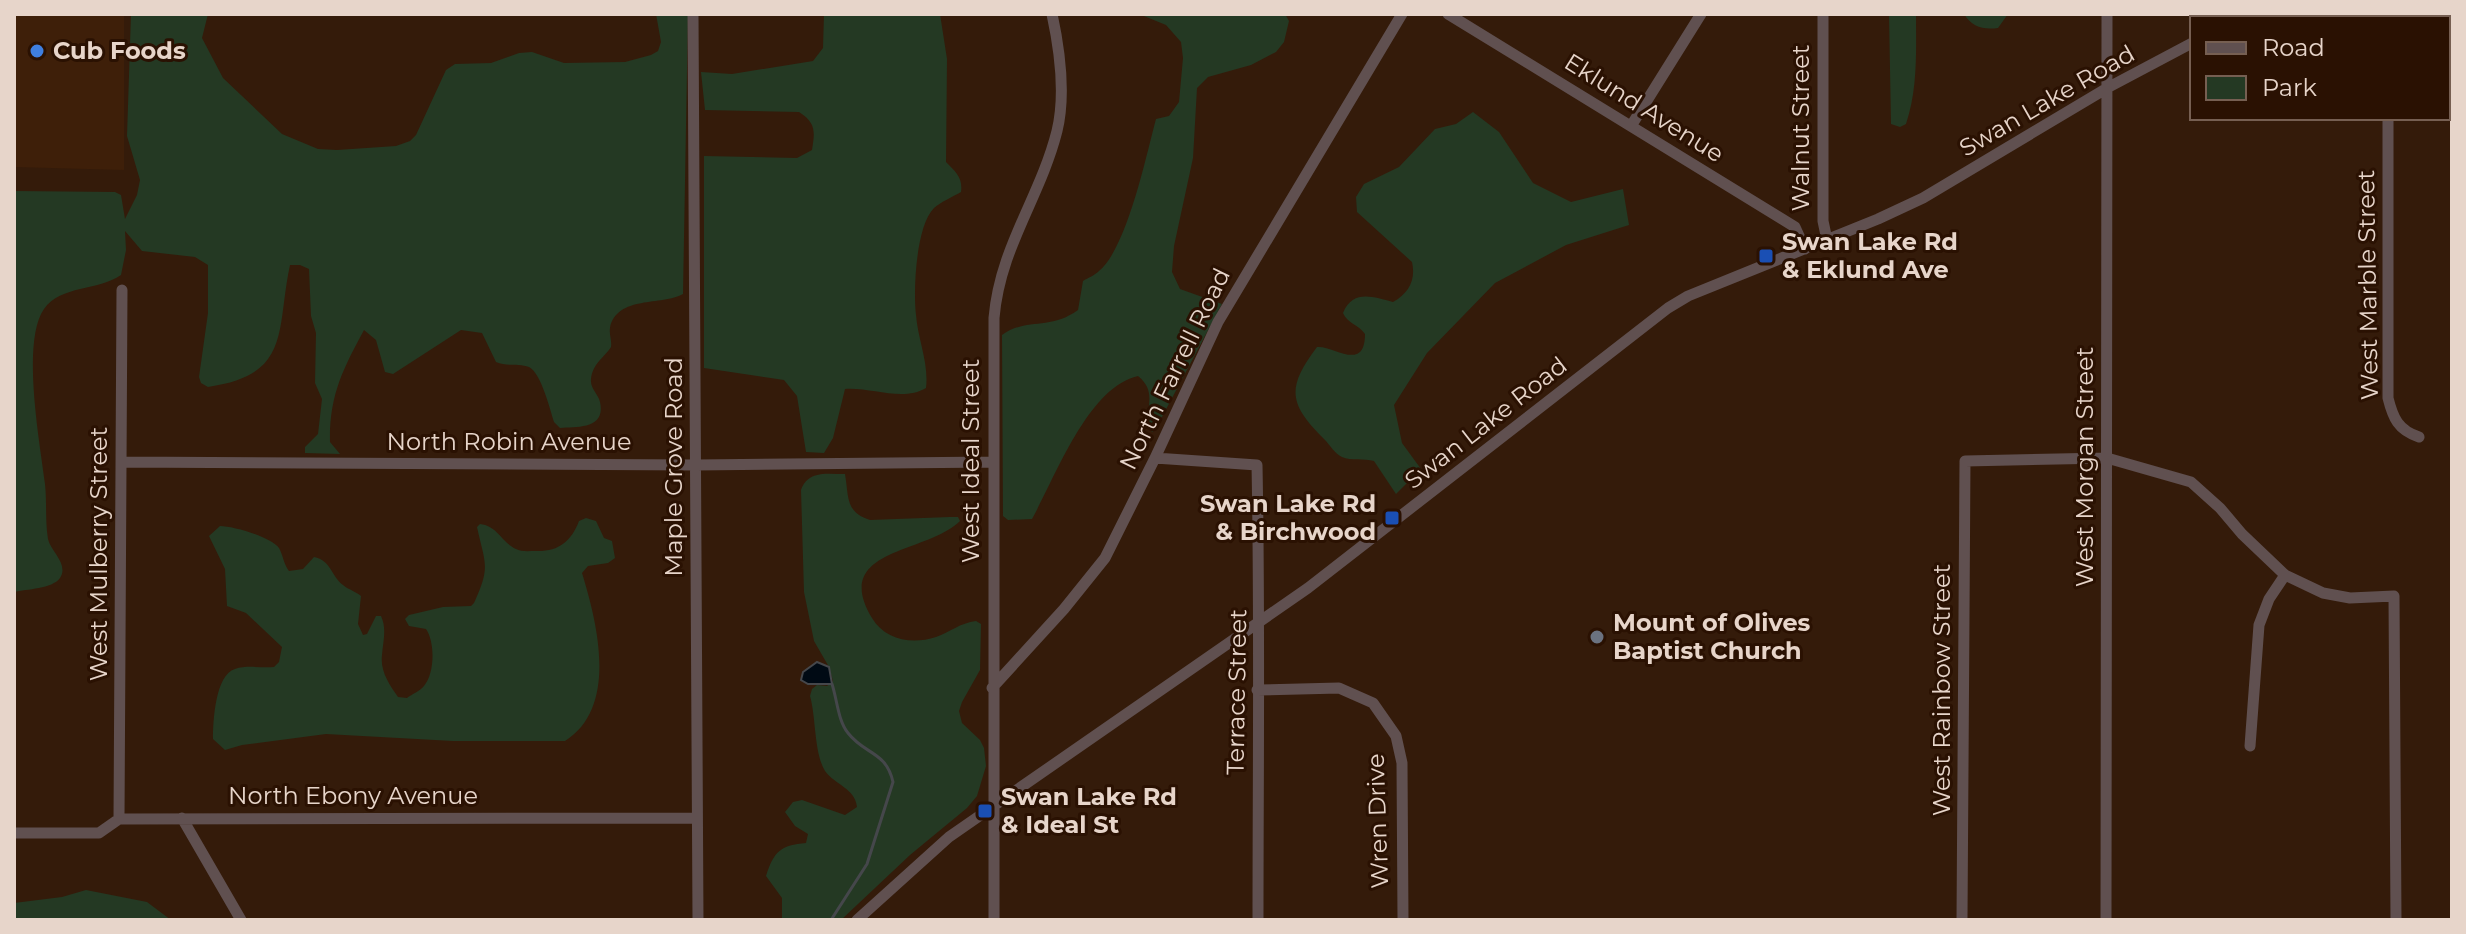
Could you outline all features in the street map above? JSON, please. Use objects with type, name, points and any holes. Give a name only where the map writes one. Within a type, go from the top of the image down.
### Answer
[{"type":"street","name":"Maple Grove Road","points":[[693,14],[698,920]]},
{"type":"street","name":"West Ideal Street","points":[[994,920],[994,318],[998,282],[1007,255],[1058,130],[1061,107],[1059,54],[1052,14]]},
{"type":"street","name":"North Farrell Road","points":[[992,688],[1064,609],[1105,558],[1231,298],[1402,14]]},
{"type":"street","name":"Eklund Avenue","points":[[1448,14],[1795,227],[1805,249]]},
{"type":"street","points":[[1631,126],[1701,14]]},
{"type":"street","name":"Walnut Street","points":[[1823,14],[1823,221],[1827,240]]},
{"type":"street","name":"West Morgan Street","points":[[2106,920],[2107,14]]},
{"type":"street","name":"Swan Lake Road","points":[[857,920],[936,847],[1260,623],[1451,480],[1668,308],[1688,296],[1923,198],[2109,87],[2190,44]]},
{"type":"street","name":"West Marble Street","points":[[2388,120],[2388,398],[2393,418],[2405,433],[2419,437]]},
{"type":"street","name":"West Mulberry Street","points":[[119,819],[122,290]]},
{"type":"street","name":"Terrace Street","points":[[1155,458],[1257,465],[1260,623],[1257,690],[1258,920]]},
{"type":"street","points":[[2107,458],[2191,482],[2285,575],[2323,593],[2350,598],[2394,596],[2396,920]]},
{"type":"street","name":"West Rainbow Street","points":[[1962,920],[1965,461],[2107,458]]},
{"type":"street","name":"North Robin Avenue","points":[[121,462],[696,465],[993,462]]},
{"type":"street","points":[[2250,746],[2259,625],[2269,599],[2285,575]]},
{"type":"street","name":"Wren Drive","points":[[1257,690],[1339,688],[1373,703],[1396,736],[1402,763],[1403,920]]},
{"type":"street","points":[[182,818],[241,920]]},
{"type":"street","name":"North Ebony Avenue","points":[[14,833],[99,833],[119,819],[697,818]]},
{"type":"shaded area","points":[[14,14],[124,14],[124,170],[14,167]]},
{"type":"shaded area","points":[[817,662],[829,667],[832,684],[808,684],[801,680],[803,672]]},
{"type":"green space","points":[[131,14],[208,14],[202,38],[223,78],[282,134],[318,149],[337,150],[396,146],[410,141],[416,135],[446,70],[455,64],[491,63],[519,53],[532,52],[564,63],[625,62],[658,51],[661,42],[656,14],[688,14],[683,294],[631,306],[621,310],[614,318],[610,328],[611,347],[596,365],[591,379],[600,402],[599,417],[589,425],[575,427],[560,428],[554,422],[533,371],[525,366],[496,362],[482,333],[461,330],[393,374],[385,372],[376,340],[364,330],[344,370],[332,411],[330,442],[340,454],[305,453],[305,447],[318,434],[322,399],[315,383],[316,333],[311,316],[309,269],[290,265],[280,329],[267,360],[254,372],[235,381],[208,387],[201,383],[199,377],[208,313],[208,265],[195,257],[142,251],[125,231],[126,250],[121,275],[51,301],[37,324],[34,394],[45,484],[47,532],[61,563],[62,573],[51,584],[14,592],[14,191],[115,192],[121,195],[125,219],[137,195],[140,180],[127,136]]},
{"type":"green space","points":[[824,14],[940,14],[947,59],[946,162],[958,176],[961,192],[934,208],[923,229],[920,243],[915,304],[926,388],[907,394],[845,389],[833,438],[824,453],[806,452],[797,396],[784,380],[704,368],[704,156],[797,158],[812,150],[813,128],[799,112],[705,110],[701,72],[732,74],[813,61],[823,48]]},
{"type":"green space","points":[[1139,14],[1285,14],[1289,21],[1284,42],[1276,52],[1251,65],[1208,77],[1197,88],[1193,158],[1174,246],[1172,272],[1180,289],[1222,304],[1155,430],[1152,432],[1149,425],[1149,397],[1145,383],[1138,376],[1120,384],[1104,397],[1075,436],[1032,519],[1008,520],[1003,516],[1002,335],[1020,326],[1057,320],[1078,310],[1083,281],[1109,259],[1127,223],[1156,119],[1169,116],[1179,102],[1183,58],[1181,42],[1166,25]]},
{"type":"green space","points":[[1889,14],[1916,14],[1913,97],[1906,124],[1900,127],[1891,124]]},
{"type":"green space","points":[[1964,14],[2008,14],[1998,28],[1993,29],[1974,25]]},
{"type":"green space","points":[[1473,112],[1499,132],[1533,183],[1571,202],[1623,189],[1629,225],[1566,245],[1495,283],[1427,353],[1394,405],[1402,443],[1421,469],[1396,494],[1374,461],[1346,458],[1335,452],[1298,406],[1296,386],[1317,347],[1354,355],[1364,346],[1365,334],[1343,313],[1352,300],[1364,297],[1393,302],[1407,290],[1412,280],[1412,262],[1357,212],[1356,197],[1364,184],[1399,167],[1435,129],[1456,124]]},
{"type":"green space","points":[[845,474],[852,508],[862,517],[870,520],[958,517],[960,521],[945,532],[873,565],[863,578],[862,595],[877,625],[900,639],[927,639],[970,622],[981,624],[980,670],[959,711],[962,723],[984,748],[986,766],[977,796],[967,808],[910,855],[841,920],[782,920],[782,898],[766,876],[780,851],[790,845],[806,843],[808,834],[795,826],[785,812],[793,802],[802,800],[845,815],[857,807],[853,795],[825,771],[819,755],[810,696],[817,685],[827,686],[833,681],[814,641],[804,592],[801,490],[813,476]]},
{"type":"green space","points":[[586,518],[596,521],[604,538],[612,541],[615,558],[608,563],[588,566],[582,573],[597,639],[598,686],[593,707],[582,726],[565,741],[453,741],[326,734],[225,750],[213,739],[216,700],[228,673],[244,667],[274,667],[279,662],[282,647],[246,613],[227,606],[225,569],[209,536],[220,526],[251,533],[275,544],[289,571],[303,569],[314,557],[324,561],[345,587],[361,596],[358,624],[363,635],[367,634],[376,616],[381,616],[384,672],[398,697],[407,698],[428,680],[432,658],[426,629],[409,626],[405,619],[409,615],[443,607],[471,606],[474,603],[485,572],[477,527],[486,525],[518,550],[543,551],[563,544],[579,521]]},
{"type":"green space","points":[[86,890],[147,902],[171,920],[14,920],[14,903],[62,897]]},
{"type":"waterway","points":[[831,920],[867,864],[893,782],[885,764],[845,728],[832,684]]},
{"type":"place","name":"Cub Foods","points":[[37,51]]},
{"type":"place","name":"Swan Lake Rd & Eklund Ave","points":[[1766,256]]},
{"type":"place","name":"Swan Lake Rd & Birchwood","points":[[1392,518]]},
{"type":"place","name":"Mount of Olives Baptist Church","points":[[1597,637]]},
{"type":"place","name":"Swan Lake Rd & Ideal St","points":[[985,811]]}]
